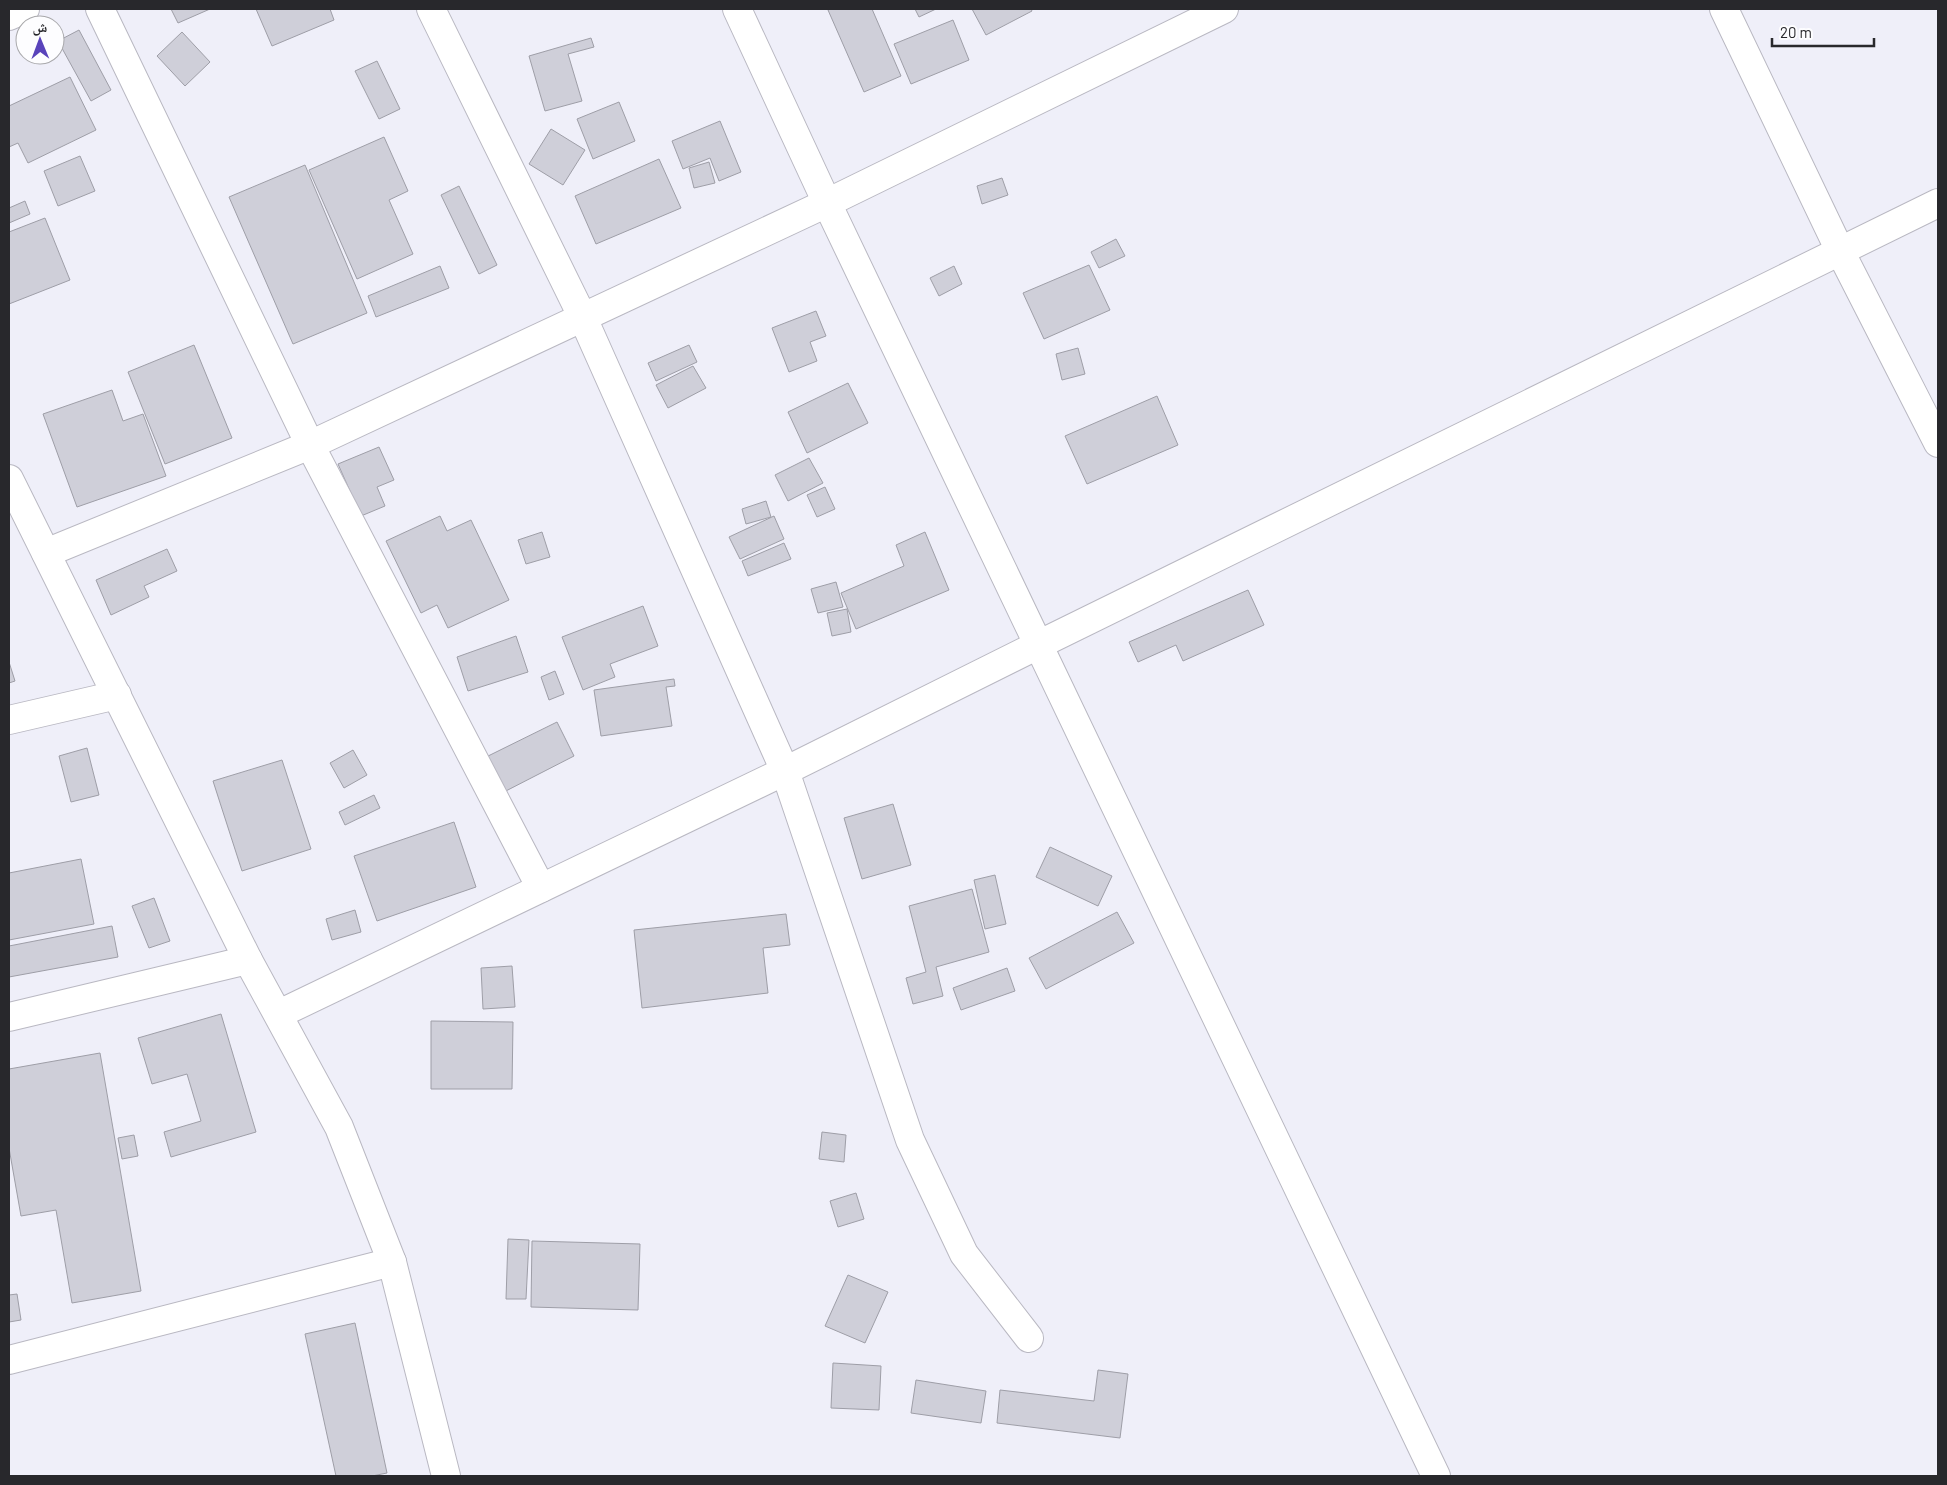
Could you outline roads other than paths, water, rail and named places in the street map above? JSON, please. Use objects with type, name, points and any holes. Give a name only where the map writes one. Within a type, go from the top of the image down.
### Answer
[{"type":"street","points":[[9,16],[24,9]]},
{"type":"street","points":[[100,9],[310,446],[541,888]]},
{"type":"street","points":[[431,9],[583,318],[786,771],[910,1140],[964,1254],[1029,1338]]},
{"type":"street","points":[[737,9],[1038,645],[1436,1476]]},
{"type":"street","points":[[46,554],[310,446],[827,202],[1224,9]]},
{"type":"street","points":[[1724,9],[1840,251],[1938,443]]},
{"type":"street","points":[[279,1014],[786,771],[1038,645],[1938,203]]},
{"type":"street","points":[[9,480],[248,960],[339,1127],[392,1262],[446,1476]]},
{"type":"street","points":[[9,720],[117,695]]},
{"type":"street","points":[[9,1017],[248,960]]},
{"type":"street","points":[[9,1360],[392,1262]]}]
